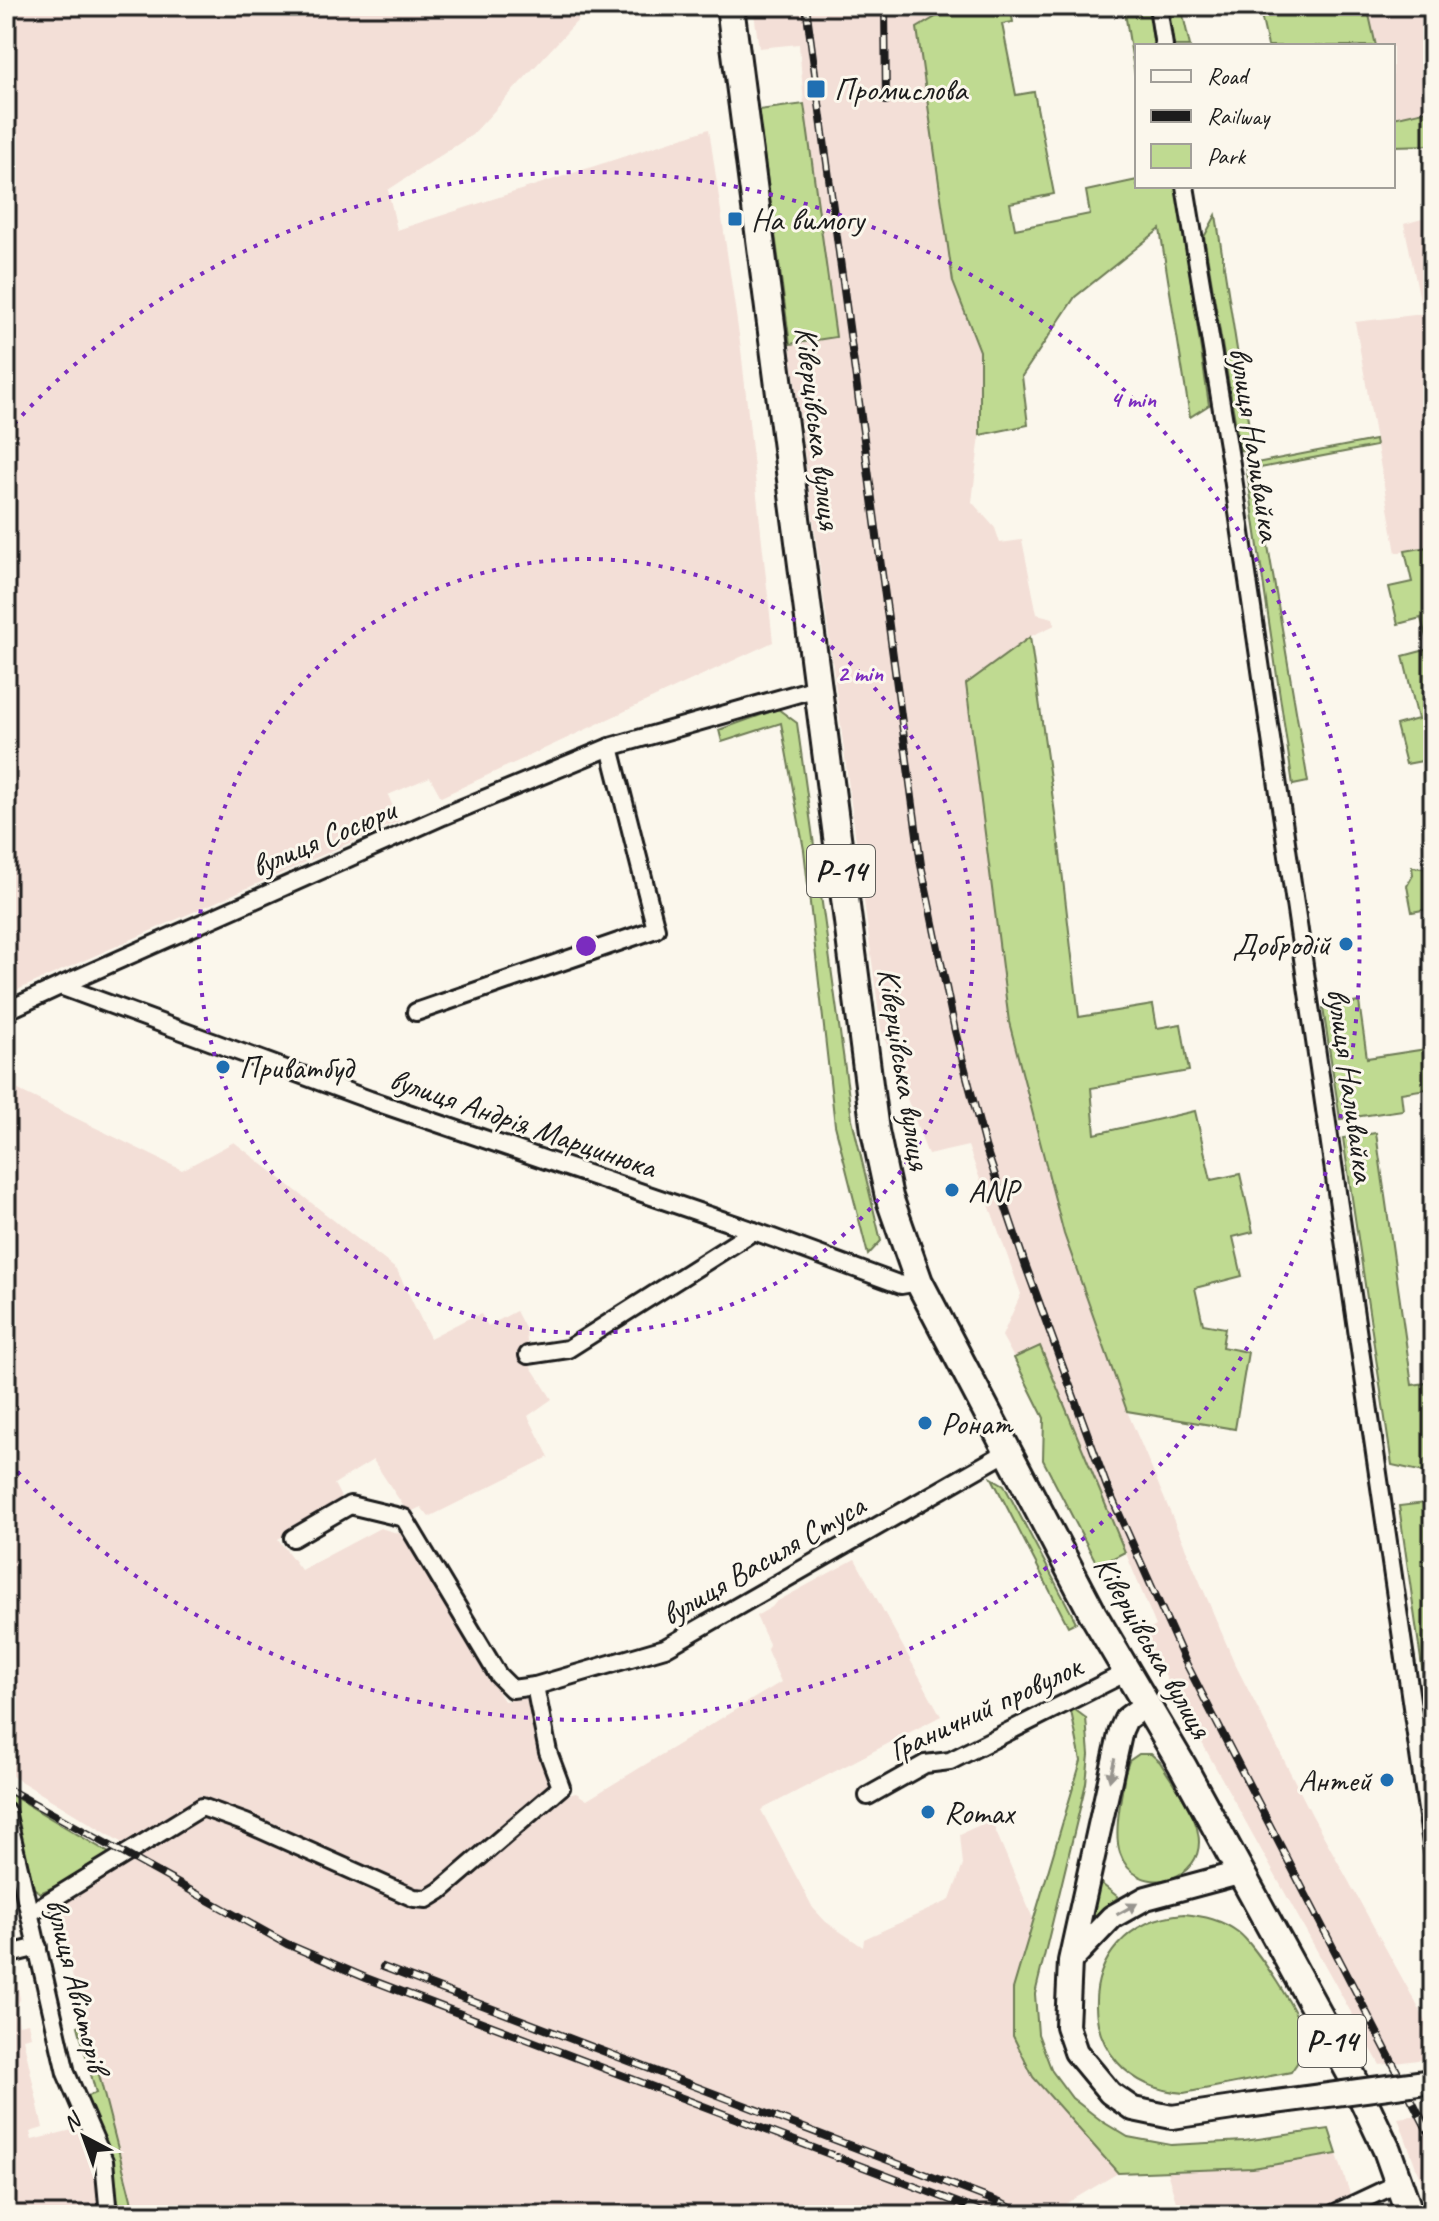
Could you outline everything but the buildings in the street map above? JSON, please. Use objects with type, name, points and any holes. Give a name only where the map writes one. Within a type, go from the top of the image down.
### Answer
[{"type":"main road","name":"Ківерцівська вулиця","points":[[730,6],[875,1131],[889,1197],[919,1282],[1093,1614],[1182,1765],[1353,2078],[1387,2150],[1410,2215]]},
{"type":"main road","points":[[1146,1704],[1126,1719],[1121,1730],[1070,1961],[1067,2026],[1076,2052],[1110,2093],[1133,2109],[1172,2117],[1433,2081]]},
{"type":"main road","points":[[1070,1961],[1112,1917],[1146,1898],[1239,1873]]},
{"type":"street","points":[[1158,6],[1164,44]]},
{"type":"street","name":"вулиця Наливайка","points":[[1185,188],[1231,464],[1433,1851]]},
{"type":"street","name":"вулиця Сосюри","points":[[60,986],[429,822],[610,747],[817,688]]},
{"type":"street","points":[[416,1012],[656,929],[610,747]]},
{"type":"street","points":[[6,1011],[60,986]]},
{"type":"street","name":"вулиця Андрія Марцинюка","points":[[60,986],[370,1100],[754,1231],[901,1285],[919,1282]]},
{"type":"street","points":[[528,1355],[568,1349],[754,1231]]},
{"type":"street","name":"вулиця Василя Стуса","points":[[535,1686],[665,1648],[1007,1452]]},
{"type":"street","points":[[30,1913],[202,1807],[246,1823],[414,1898],[427,1899],[561,1787],[548,1752],[535,1686],[512,1689],[498,1675],[404,1518],[350,1505],[293,1538]]},
{"type":"street","name":"Граничний провулок","points":[[868,1796],[925,1764],[950,1761],[1127,1672]]},
{"type":"street","name":"вулиця Авіаторів","points":[[6,1811],[66,2073],[104,2161],[109,2215]]},
{"type":"street","points":[[6,1955],[38,1947]]},
{"type":"street","points":[[1331,2215],[1399,2183]]},
{"type":"shaded area","points":[[6,6],[591,6],[472,135],[388,190],[397,230],[709,129],[741,349],[773,642],[441,797],[430,777],[388,795],[399,821],[6,995]]},
{"type":"shaded area","points":[[753,6],[938,6],[939,15],[917,29],[953,282],[980,351],[980,435],[972,502],[995,528],[1000,543],[1022,540],[1037,614],[1053,618],[1055,625],[1029,637],[966,684],[1009,1022],[1064,1234],[1127,1411],[1235,1664],[1312,1815],[1433,2034],[1433,2058],[1380,2065],[1142,1634],[1156,1626],[1040,1346],[1014,1358],[1002,1336],[1021,1294],[968,1146],[928,1155],[881,1029],[790,344],[836,337],[804,104],[799,44],[759,48]]},
{"type":"shaded area","points":[[1367,6],[1433,6],[1433,109],[1395,118],[1395,44],[1376,44]]},
{"type":"shaded area","points":[[1433,216],[1433,546],[1396,553],[1355,322],[1423,314],[1404,224]]},
{"type":"shaded area","points":[[6,1084],[182,1170],[234,1142],[397,1270],[430,1338],[481,1314],[488,1326],[516,1311],[526,1330],[529,1364],[552,1399],[528,1416],[549,1457],[429,1517],[421,1507],[408,1513],[373,1460],[334,1484],[344,1503],[278,1539],[301,1570],[380,1528],[401,1534],[504,1701],[529,1698],[541,1751],[553,1780],[551,1788],[428,1892],[418,1893],[204,1800],[146,1839],[124,1844],[12,1776],[6,1754]]},
{"type":"shaded area","points":[[855,1559],[941,1716],[761,1810],[813,1908],[826,1922],[863,1947],[864,1939],[950,1900],[963,1865],[960,1834],[991,1820],[1034,1921],[1013,1989],[1033,2077],[1118,2173],[1052,2212],[1055,2215],[135,2215],[55,1910],[182,1825],[207,1816],[245,1828],[428,1910],[557,1798],[576,1793],[587,1800],[781,1682],[756,1616]]},
{"type":"shaded area","points":[[13,1960],[20,1999],[16,2009],[19,2025],[28,2023],[31,2036],[23,2038],[43,2128],[30,2132],[32,2140],[84,2127],[98,2163],[102,2208],[87,2215],[6,2215],[6,1961]]},
{"type":"shaded area","points":[[1433,2113],[1433,2214],[1398,2118]]},
{"type":"shaded area","points":[[1337,2154],[1351,2197],[1313,2215],[1180,2215],[1167,2172],[1253,2168]]},
{"type":"green space","points":[[980,6],[1010,6],[1013,22],[1002,24],[1016,95],[1034,92],[1054,194],[1010,203],[1015,229],[1090,214],[1086,191],[1135,180],[1135,188],[1177,188],[1209,405],[1190,417],[1160,229],[1075,297],[1022,376],[1028,425],[980,435],[980,351],[953,282],[917,28],[939,15]]},
{"type":"green space","points":[[1124,6],[1151,6],[1157,44],[1135,44],[1135,75]]},
{"type":"green space","points":[[1164,6],[1181,6],[1190,44],[1170,44]]},
{"type":"green space","points":[[1259,6],[1367,6],[1376,44],[1268,44]]},
{"type":"green space","points":[[804,104],[836,337],[790,344],[758,110]]},
{"type":"green space","points":[[1433,109],[1433,145],[1395,146],[1395,118]]},
{"type":"green space","points":[[1216,215],[1253,452],[1240,450],[1204,237]]},
{"type":"green space","points":[[1375,440],[1376,446],[1255,469],[1308,782],[1293,785],[1246,465]]},
{"type":"green space","points":[[1433,546],[1433,759],[1406,764],[1396,725],[1418,719],[1403,656],[1429,649],[1421,618],[1398,624],[1389,587],[1412,582],[1405,551]]},
{"type":"green space","points":[[1030,637],[1079,1017],[1153,1005],[1157,1028],[1181,1024],[1189,1071],[1091,1088],[1095,1134],[1195,1111],[1211,1180],[1240,1174],[1253,1232],[1233,1237],[1242,1276],[1195,1288],[1203,1324],[1225,1328],[1222,1347],[1248,1352],[1235,1429],[1127,1411],[1064,1234],[1009,1022],[966,684]]},
{"type":"green space","points":[[778,709],[797,723],[852,1119],[881,1241],[868,1255],[835,1125],[804,850],[781,723],[722,742],[719,730]]},
{"type":"green space","points":[[1412,867],[1433,869],[1433,908],[1412,912],[1407,886],[1413,875]]},
{"type":"green space","points":[[1359,1002],[1367,1058],[1433,1048],[1433,1088],[1401,1093],[1403,1110],[1340,1119],[1323,1008]]},
{"type":"green space","points":[[1376,1133],[1412,1385],[1433,1382],[1433,1474],[1392,1465],[1343,1138]]},
{"type":"green space","points":[[1040,1346],[1125,1552],[1098,1566],[1043,1460],[1044,1418],[1014,1358]]},
{"type":"green space","points":[[992,1478],[1004,1485],[1076,1622],[1068,1626]]},
{"type":"green space","points":[[1433,1502],[1433,1744],[1399,1506]]},
{"type":"green space","points":[[1070,1706],[1086,1718],[1089,1755],[1086,1783],[1035,1994],[1038,2034],[1052,2071],[1072,2098],[1128,2137],[1171,2145],[1244,2141],[1329,2129],[1337,2154],[1253,2168],[1118,2173],[1033,2077],[1013,2036],[1013,1989],[1081,1761]]},
{"type":"green space","points":[[1139,1754],[1151,1754],[1160,1762],[1196,1824],[1198,1850],[1192,1863],[1182,1873],[1168,1879],[1140,1877],[1128,1868],[1120,1853],[1118,1824],[1125,1773],[1129,1761]]},
{"type":"green space","points":[[6,1792],[114,1856],[40,1893],[30,1885]]},
{"type":"green space","points":[[1098,1881],[1118,1897],[1088,1923]]},
{"type":"green space","points":[[1184,1914],[1226,1924],[1246,1939],[1266,1966],[1302,2028],[1304,2047],[1291,2072],[1184,2093],[1145,2083],[1118,2062],[1101,2035],[1096,2004],[1101,1972],[1118,1944],[1146,1924]]},
{"type":"green space","points":[[86,2024],[135,2215],[115,2215],[110,2168],[81,2098],[96,2093],[78,2026]]},
{"type":"railway","points":[[806,6],[921,865],[955,1031],[985,1146],[1107,1487],[1185,1661],[1433,2141]]},
{"type":"railway","points":[[885,6],[886,101]]},
{"type":"railway","points":[[6,1788],[287,1944],[366,1978],[990,2215]]},
{"type":"railway","points":[[383,1967],[1025,2215]]},
{"type":"place","name":"Промислова","points":[[816,89]]},
{"type":"place","name":"На вимогу","points":[[735,219]]},
{"type":"place","name":"Добродій","points":[[1346,944]]},
{"type":"place","name":"Приватбуд","points":[[223,1067]]},
{"type":"place","name":"ANP","points":[[952,1190]]},
{"type":"place","name":"Ронат","points":[[925,1423]]},
{"type":"place","name":"Антей","points":[[1387,1780]]},
{"type":"place","name":"Romax","points":[[928,1812]]}]
